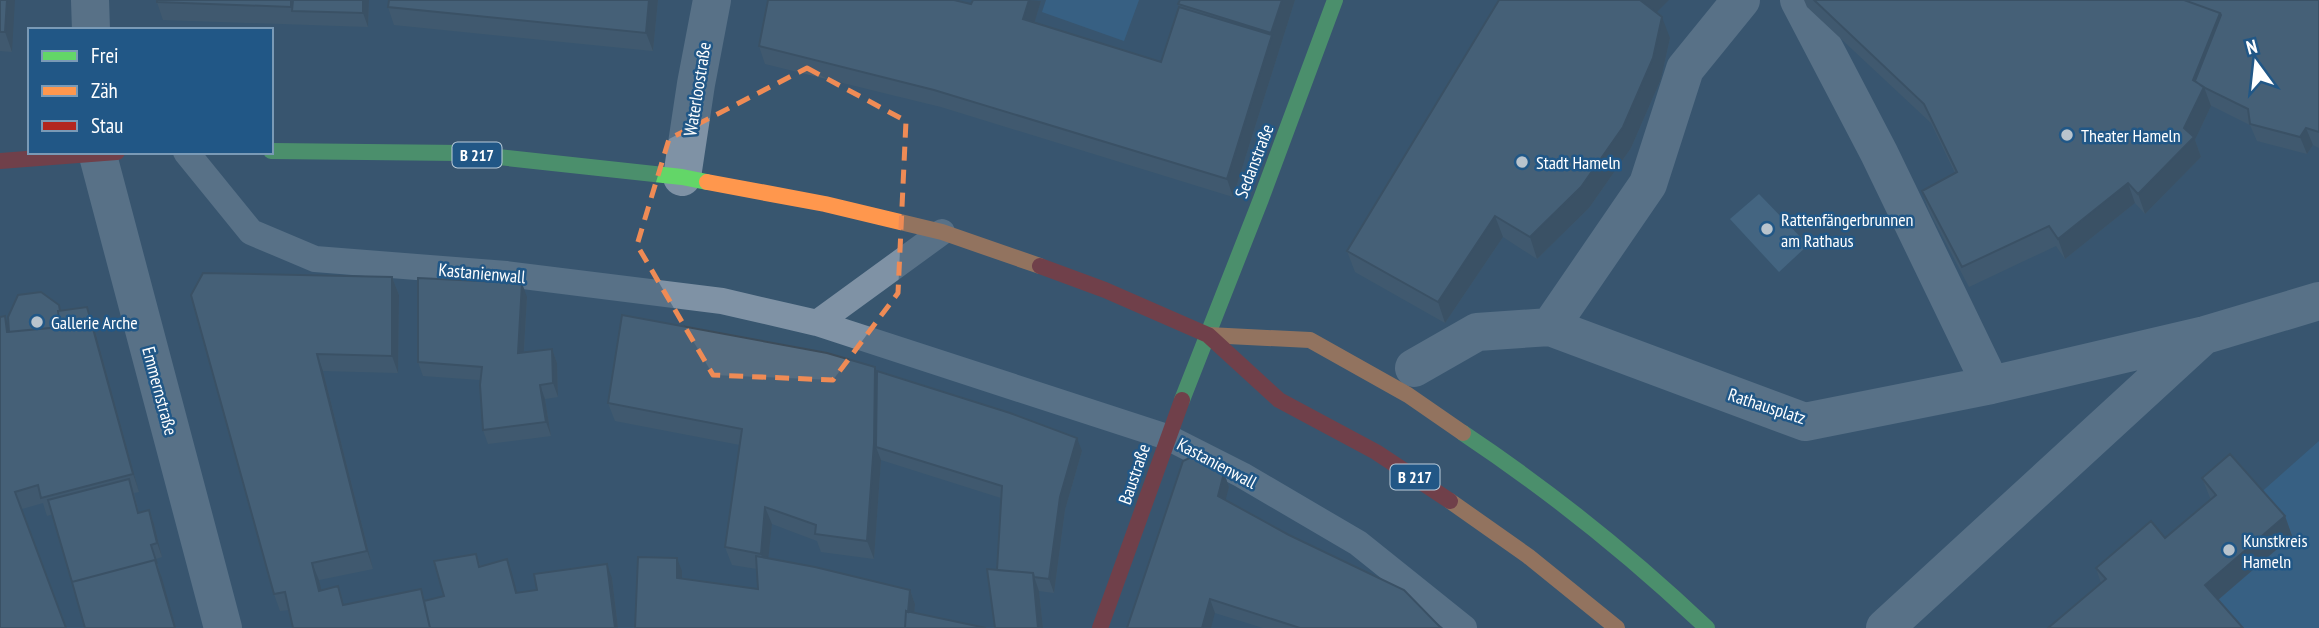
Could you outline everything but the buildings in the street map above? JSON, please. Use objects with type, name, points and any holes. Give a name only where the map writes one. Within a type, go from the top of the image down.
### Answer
[{"type":"main road","name":"Sedanstraße","points":[[1208,335],[1335,0]]},
{"type":"main road","name":"B 217","points":[[273,151],[461,153],[682,177],[825,204],[942,232],[1105,290],[1208,335],[1279,400],[1376,452],[1465,510],[1618,628]]},
{"type":"main road","points":[[0,161],[90,154]]},
{"type":"main road","name":"B 217","points":[[1208,335],[1310,340],[1408,395],[1519,470],[1583,519],[1662,585],[1707,628]]},
{"type":"main road","name":"Baustraße","points":[[1100,628],[1167,436],[1208,335]]},
{"type":"street","points":[[90,0],[91,28]]},
{"type":"street","name":"Waterloostraße","points":[[682,177],[712,0]]},
{"type":"street","points":[[1550,327],[1648,184],[1685,68],[1741,0]]},
{"type":"street","points":[[1799,0],[1879,153],[1992,386]]},
{"type":"street","name":"Emmernstraße","points":[[103,154],[223,628]]},
{"type":"street","name":"Rathausplatz","points":[[1414,368],[1477,332],[1550,327],[1805,422],[1992,386],[2205,335],[2319,301]]},
{"type":"street","name":"Rathausplatz","points":[[1885,628],[2205,335]]},
{"type":"lane","name":"Kastanienwall","points":[[188,154],[251,232],[315,259],[506,274],[722,301],[817,323],[1167,436],[1242,475],[1357,543],[1464,628]]},
{"type":"lane","points":[[817,323],[942,232]]},
{"type":"highlighted area","points":[[807,68],[906,121],[898,293],[833,380],[713,375],[637,245],[669,139]]},
{"type":"shaded area","points":[[1046,0],[1139,0],[1124,41],[1042,12]]},
{"type":"shaded area","points":[[1759,194],[1808,245],[1779,272],[1730,219]]},
{"type":"shaded area","points":[[2319,441],[2319,628],[2232,628],[2212,605],[2292,536],[2257,496]]},
{"type":"traffic: fast","points":[[1182,400],[1335,0]]},
{"type":"traffic: fast","points":[[273,151],[461,153],[707,182]]},
{"type":"traffic: fast","points":[[1463,433],[1589,525],[1707,628]]},
{"type":"traffic: slow","points":[[707,182],[825,204],[942,232],[1040,266]]},
{"type":"traffic: slow","points":[[1208,335],[1310,340],[1408,395],[1463,433]]},
{"type":"traffic: slow","points":[[1450,501],[1528,556],[1617,628]]},
{"type":"traffic: jam","points":[[0,161],[91,154]]},
{"type":"traffic: jam","points":[[1040,266],[1105,290],[1208,335],[1279,400],[1376,452],[1450,501]]},
{"type":"traffic: jam","points":[[1100,628],[1182,400]]},
{"type":"place","name":"Theater Hameln","points":[[2067,135]]},
{"type":"place","name":"Stadt Hameln","points":[[1522,162]]},
{"type":"place","name":"Rattenfängerbrunnen am Rathaus","points":[[1767,229]]},
{"type":"place","name":"Gallerie Arche","points":[[37,322]]},
{"type":"place","name":"Kunstkreis Hameln","points":[[2229,550]]}]
